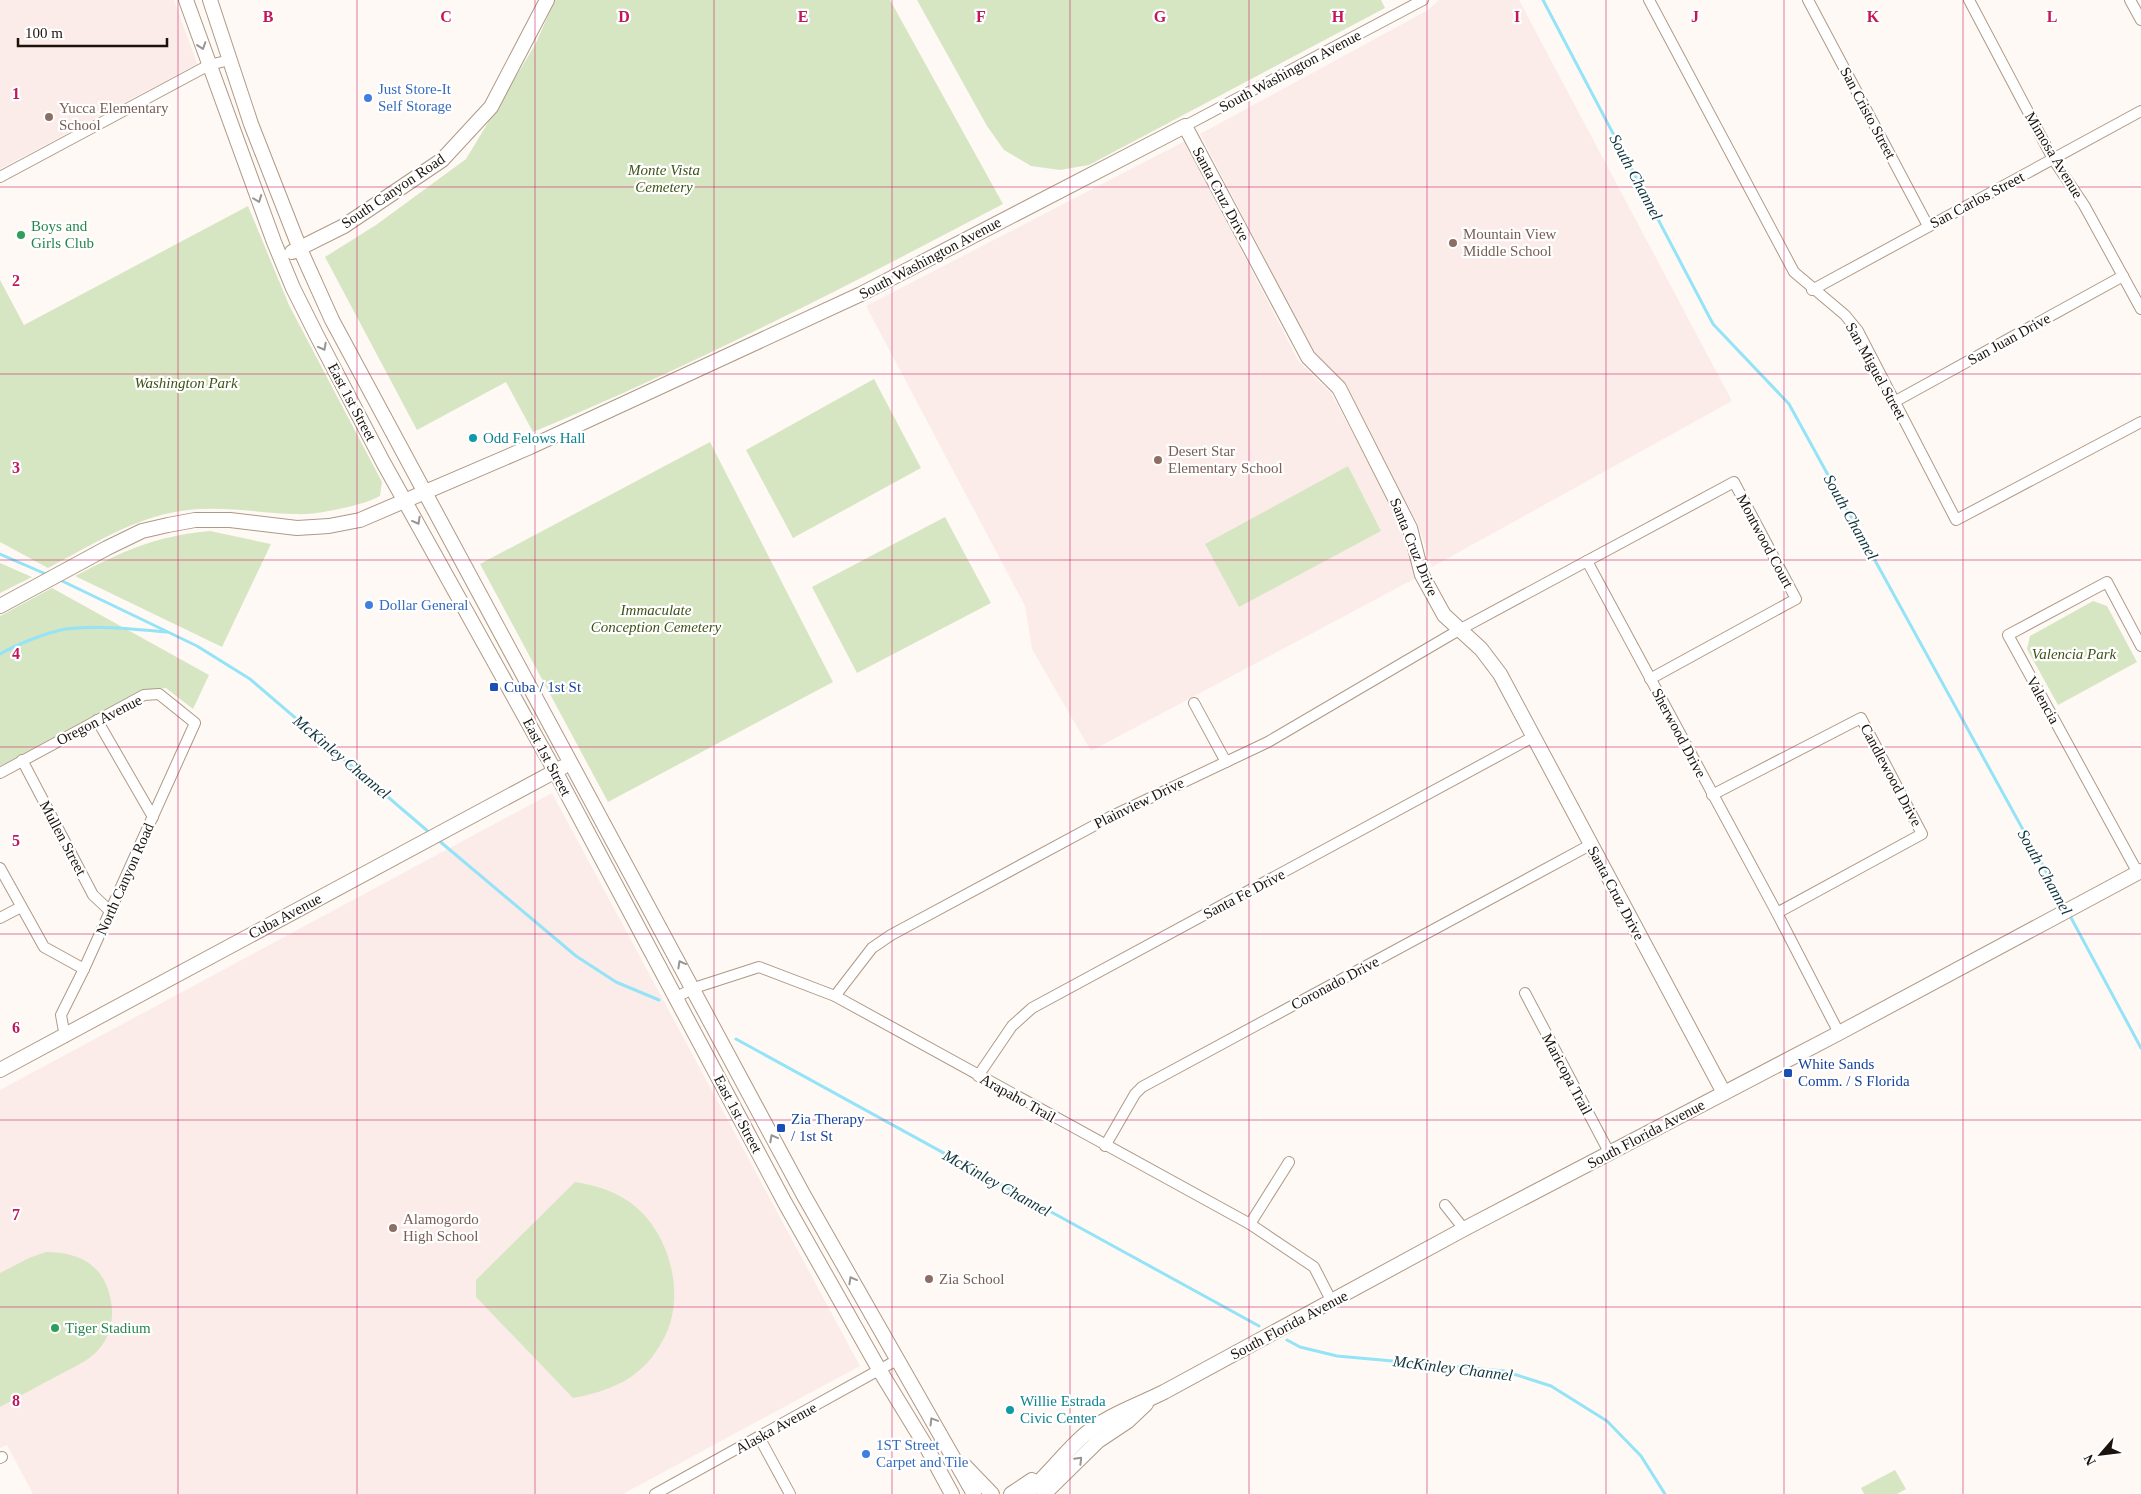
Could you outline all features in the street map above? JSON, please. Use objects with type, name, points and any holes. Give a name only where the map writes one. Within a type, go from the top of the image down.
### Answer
[{"type":"main road","name":"East 1st Street","points":[[186,0],[293,288],[317,336],[555,771],[785,1203],[952,1494]]},
{"type":"main road","name":"East 1st Street","points":[[210,0],[251,124],[300,249],[332,320],[426,492],[484,605],[694,988],[803,1194],[974,1494]]},
{"type":"main road","name":"South Canyon Road","points":[[281,257],[344,226],[442,160],[491,108],[546,0]]},
{"type":"main road","name":"South Washington Avenue","points":[[0,606],[142,531],[195,520],[230,520],[297,528],[329,526],[360,520],[539,443],[861,294],[1185,126]]},
{"type":"main road","name":"Santa Cruz Drive","points":[[1185,126],[1308,358],[1339,388],[1410,528],[1422,575],[1444,615],[1481,649],[1500,674],[1724,1094]]},
{"type":"main road","name":"Cuba Avenue","points":[[0,1070],[65,1037],[175,974],[571,763]]},
{"type":"main road","name":"South Florida Avenue","points":[[1026,1494],[1045,1478],[1082,1437],[1123,1410],[1151,1398],[1332,1302],[1464,1229],[1724,1094],[2139,872]]},
{"type":"main road","name":"South Florida Avenue","points":[[1044,1494],[1098,1441],[1128,1421],[1151,1398]]},
{"type":"main road","points":[[1011,1494],[1037,1476],[1063,1450],[1082,1437]]},
{"type":"main road","points":[[948,1446],[992,1494]]},
{"type":"street","name":"South Washington Avenue","points":[[1185,126],[1423,0]]},
{"type":"street","name":"San Miguel Street","points":[[1649,0],[1794,272],[1812,290],[1845,315],[1858,331],[1956,520],[2141,422]]},
{"type":"street","name":"San Cristo Street","points":[[1808,0],[1928,226]]},
{"type":"street","name":"Mimosa Avenue","points":[[1969,0],[2053,159],[2084,205],[2141,309]]},
{"type":"street","points":[[2130,0],[2141,20]]},
{"type":"street","points":[[0,177],[209,65],[230,60]]},
{"type":"street","name":"San Carlos Street","points":[[1812,290],[2141,111]]},
{"type":"street","name":"San Juan Drive","points":[[1894,402],[2123,276]]},
{"type":"street","name":"Montwood Court","points":[[1588,562],[1734,482],[1796,599],[1650,679]]},
{"type":"street","points":[[1459,630],[1588,562]]},
{"type":"street","name":"Sherwood Drive","points":[[1588,562],[1777,913],[1838,1033]]},
{"type":"street","name":"Valencia","points":[[2139,872],[2008,635],[2107,582],[2141,646]]},
{"type":"street","name":"Plainview Drive","points":[[835,996],[872,948],[891,935],[1110,817],[1268,742],[1459,630]]},
{"type":"street","name":"Oregon Avenue","points":[[0,773],[144,696],[159,694],[195,723]]},
{"type":"street","points":[[1194,703],[1226,762]]},
{"type":"street","name":"Candlewood Drive","points":[[1712,795],[1861,718],[1922,834],[1777,913]]},
{"type":"street","points":[[97,720],[153,817]]},
{"type":"street","name":"North Canyon Road","points":[[65,1037],[61,1015],[84,969],[195,723]]},
{"type":"street","name":"Santa Fe Drive","points":[[978,1076],[1012,1026],[1032,1008],[1533,737]]},
{"type":"street","name":"Mullen Street","points":[[22,760],[93,894],[110,912]]},
{"type":"street","name":"Coronado Drive","points":[[1105,1146],[1134,1094],[1142,1087],[1590,845]]},
{"type":"street","points":[[0,868],[44,947],[84,969]]},
{"type":"street","points":[[616,887],[635,879]]},
{"type":"street","points":[[0,918],[21,907]]},
{"type":"street","name":"Arapaho Trail","points":[[675,998],[694,988],[759,967],[835,996],[1250,1224],[1314,1267],[1332,1302]]},
{"type":"street","name":"Maricopa Trail","points":[[1524,993],[1610,1154]]},
{"type":"street","points":[[1250,1224],[1289,1162]]},
{"type":"street","points":[[1446,1205],[1464,1229]]},
{"type":"street","name":"Alaska Avenue","points":[[655,1494],[897,1360]]},
{"type":"street","points":[[759,1437],[790,1494]]},
{"type":"shaded area","name":"Yucca Elementary School","points":[[0,0],[174,0],[197,64],[0,169]]},
{"type":"shaded area","name":"Mountain View Middle School","points":[[1439,0],[1519,0],[1732,401],[1432,567],[1418,525],[1345,385],[1314,353],[1200,134],[1428,10]]},
{"type":"shaded area","name":"Desert Star Elementary School","points":[[1185,141],[1299,362],[1331,393],[1403,528],[1416,578],[1091,751],[1032,649],[1025,606],[866,306]]},
{"type":"shaded area","name":"Alamogordo High School","points":[[552,793],[860,1366],[623,1494],[33,1494],[7,1445],[0,1448],[0,1090]]},
{"type":"green space","name":"Monte Vista Cemetery","points":[[555,0],[890,0],[1003,204],[712,352],[533,432],[506,382],[417,430],[325,257],[376,225],[466,159],[535,45]]},
{"type":"green space","points":[[917,0],[1381,0],[1385,8],[1089,165],[1060,170],[1031,166],[1004,150],[987,126]]},
{"type":"green space","name":"Washington Park","points":[[248,206],[289,305],[382,482],[380,496],[348,507],[308,514],[209,509],[181,511],[129,526],[48,568],[0,542],[0,280],[24,325]]},
{"type":"green space","points":[[874,379],[921,468],[793,538],[746,450]]},
{"type":"green space","name":"Immaculate Conception Cemetery","points":[[710,442],[833,682],[608,802],[480,564]]},
{"type":"green space","points":[[1348,466],[1381,531],[1239,607],[1205,544]]},
{"type":"green space","points":[[945,517],[991,603],[857,673],[812,587]]},
{"type":"green space","points":[[210,531],[271,544],[222,647],[75,576],[140,546],[190,533]]},
{"type":"green space","points":[[0,563],[32,577],[0,593]]},
{"type":"green space","points":[[52,588],[209,675],[193,709],[166,688],[141,690],[0,766],[0,616]]},
{"type":"green space","name":"Valencia Park","points":[[2093,601],[2107,606],[2137,662],[2058,705],[2027,649],[2030,636]]},
{"type":"green space","points":[[575,1182],[603,1188],[622,1197],[640,1211],[651,1223],[660,1237],[671,1268],[674,1284],[674,1301],[671,1322],[666,1335],[647,1363],[622,1382],[573,1398],[476,1297],[476,1280]]},
{"type":"green space","name":"Tiger Stadium","points":[[46,1252],[63,1253],[79,1258],[86,1261],[99,1272],[108,1289],[112,1306],[109,1333],[99,1349],[86,1360],[0,1407],[0,1273],[29,1258]]},
{"type":"green space","points":[[1895,1470],[1906,1489],[1897,1494],[1864,1494],[1861,1488]]},
{"type":"waterway","name":"South Channel","points":[[1543,0],[1713,324],[1789,404],[2065,906]]},
{"type":"waterway","name":"McKinley Channel","points":[[0,554],[48,575]]},
{"type":"waterway","name":"McKinley Channel","points":[[58,579],[197,646],[250,679],[430,833]]},
{"type":"waterway","points":[[0,654],[32,639],[66,629],[104,627],[167,632]]},
{"type":"waterway","name":"McKinley Channel","points":[[437,839],[576,956],[616,982],[659,1000]]},
{"type":"waterway","name":"South Channel","points":[[2069,914],[2141,1048]]},
{"type":"waterway","name":"McKinley Channel","points":[[736,1039],[1259,1326]]},
{"type":"waterway","name":"McKinley Channel","points":[[1287,1340],[1300,1347],[1337,1356],[1504,1371],[1551,1386],[1607,1421],[1641,1456],[1665,1494]]},
{"type":"place","name":"Just Store-It Self Storage","points":[[368,98]]},
{"type":"place","name":"Yucca Elementary School","points":[[49,117]]},
{"type":"place","name":"Boys and Girls Club","points":[[21,235]]},
{"type":"place","name":"Mountain View Middle School","points":[[1453,243]]},
{"type":"place","name":"Odd Felows Hall","points":[[473,438]]},
{"type":"place","name":"Desert Star Elementary School","points":[[1158,460]]},
{"type":"place","name":"Dollar General","points":[[369,605]]},
{"type":"place","name":"Cuba / 1st St","points":[[494,687]]},
{"type":"place","name":"White Sands Comm. / S Florida","points":[[1788,1073]]},
{"type":"place","name":"Zia Therapy / 1st St","points":[[781,1128]]},
{"type":"place","name":"Alamogordo High School","points":[[393,1228]]},
{"type":"place","name":"Zia School","points":[[929,1279]]},
{"type":"place","name":"Tiger Stadium","points":[[55,1328]]},
{"type":"place","name":"Willie Estrada Civic Center","points":[[1010,1410]]},
{"type":"place","name":"1ST Street Carpet and Tile","points":[[866,1454]]}]
